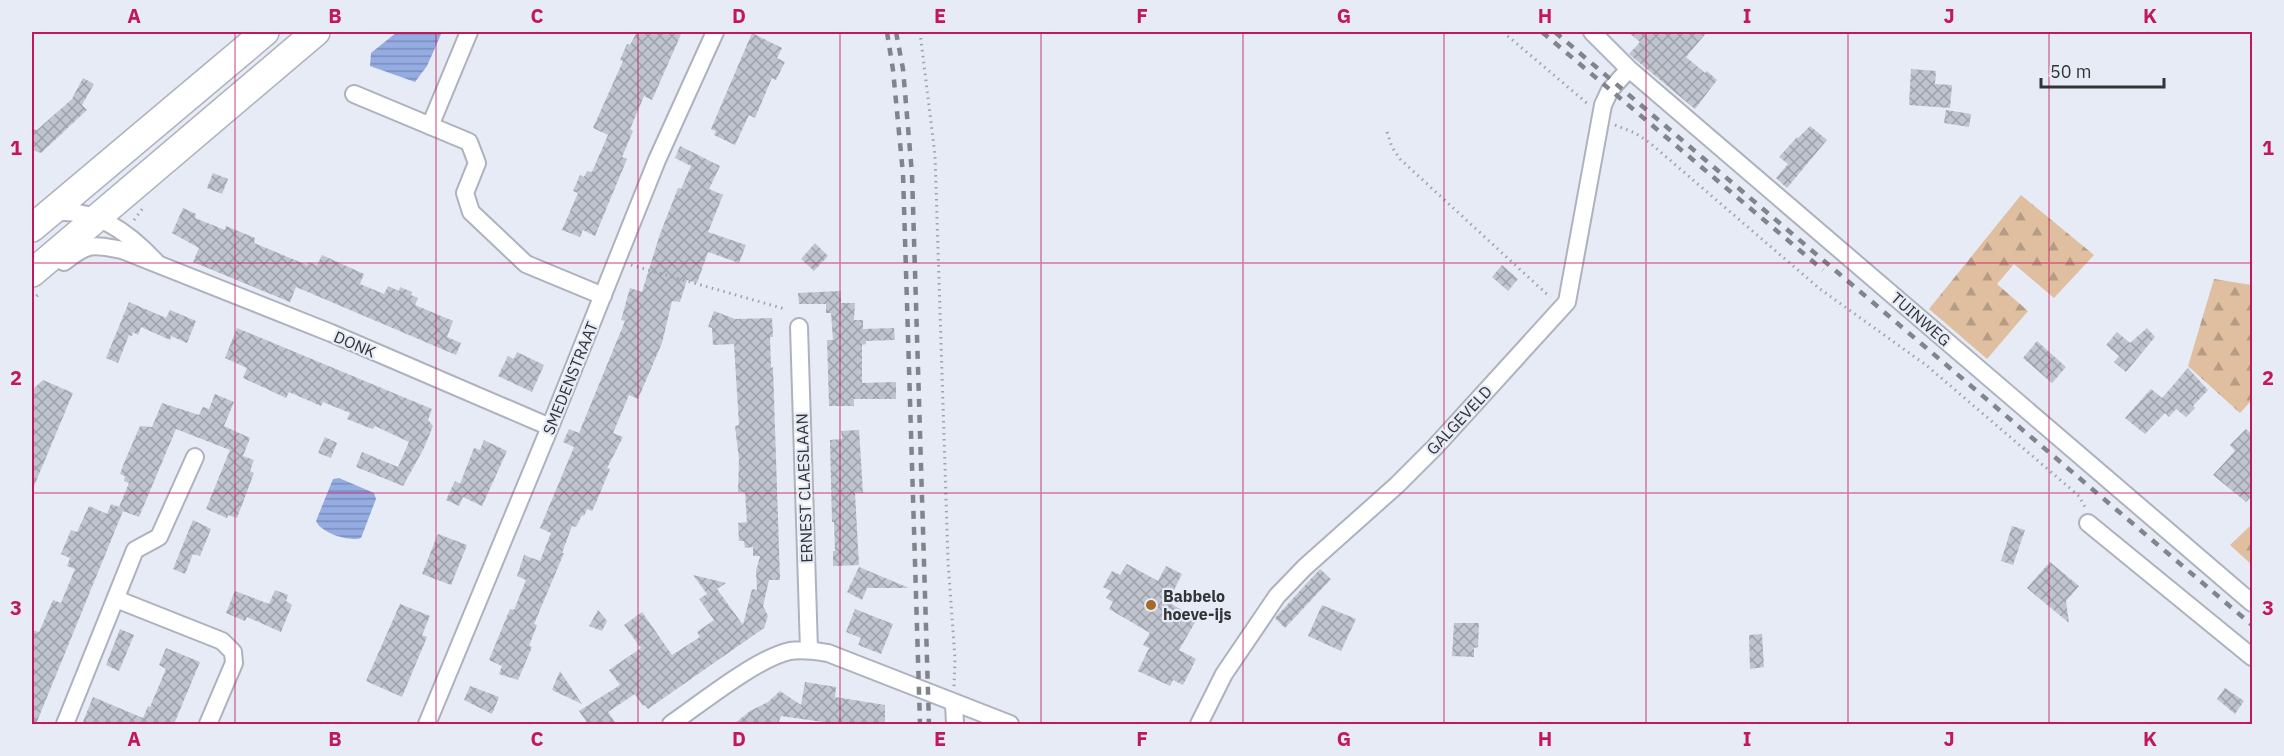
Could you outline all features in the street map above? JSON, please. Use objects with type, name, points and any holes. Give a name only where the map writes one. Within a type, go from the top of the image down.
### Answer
[{"type":"highway","points":[[40,221],[265,32]]},
{"type":"highway","points":[[32,272],[316,32]]},
{"type":"street","points":[[430,126],[469,32]]},
{"type":"street","name":"SMEDENSTRAAT","points":[[427,724],[657,160],[715,32]]},
{"type":"street","name":"TUINWEG","points":[[1592,32],[1629,69],[2253,603]]},
{"type":"street","name":"GALGEVELD","points":[[1199,724],[1224,674],[1277,596],[1305,567],[1397,485],[1435,447],[1563,308],[1570,294],[1604,105],[1610,90],[1629,69]]},
{"type":"street","points":[[354,94],[469,142],[477,163],[465,193],[471,212],[526,264],[603,296]]},
{"type":"street","points":[[123,231],[124,195]]},
{"type":"street","name":"DONK","points":[[40,221],[78,211],[123,231],[159,264]]},
{"type":"street","name":"DONK","points":[[32,272],[64,261],[77,250],[93,245],[122,250],[332,333],[550,427]]},
{"type":"street","name":"ERNEST CLAESLAAN","points":[[799,327],[809,650]]},
{"type":"street","points":[[65,724],[135,550],[159,537],[195,457]]},
{"type":"street","points":[[2088,523],[2253,657]]},
{"type":"street","points":[[116,599],[222,641],[233,652],[234,663],[208,724]]},
{"type":"street","points":[[671,724],[758,664],[790,651],[809,650],[828,653],[1010,724]]},
{"type":"street","points":[[954,704],[955,724]]},
{"type":"path","points":[[920,32],[935,156],[948,561],[955,659],[954,704]]},
{"type":"path","points":[[1503,32],[1602,116],[1650,143],[1820,288],[1934,372],[2079,496],[2086,506],[2088,523]]},
{"type":"path","points":[[1387,132],[1395,154],[1400,159],[1563,308]]},
{"type":"path","points":[[617,261],[785,309]]},
{"type":"green space","points":[[2021,195],[2094,255],[2054,298],[2014,264],[1997,284],[2028,311],[1987,359],[1929,309]]},
{"type":"green space","points":[[2214,279],[2252,285],[2252,400],[2240,413],[2188,366]]},
{"type":"green space","points":[[2252,524],[2252,565],[2230,545]]},
{"type":"water","points":[[397,32],[442,32],[427,66],[415,82],[370,66],[371,53]]},
{"type":"water","points":[[339,478],[374,493],[376,499],[361,538],[350,539],[336,536],[323,529],[316,521],[333,479]]},
{"type":"building","points":[[637,32],[682,32],[652,100],[644,96],[630,129],[633,131],[622,157],[627,159],[595,236],[583,230],[580,237],[562,230],[578,193],[573,191],[580,175],[584,177],[587,171],[592,172],[608,135],[593,128],[623,61],[620,60],[627,44],[630,45]]},
{"type":"building","points":[[1628,32],[1707,32],[1686,57],[1717,80],[1695,109],[1629,54],[1640,42]]},
{"type":"building","points":[[752,33],[782,48],[777,58],[785,62],[776,80],[772,78],[755,118],[749,115],[735,145],[714,135],[716,131],[711,129]]},
{"type":"building","points":[[1911,69],[1936,71],[1935,84],[1952,85],[1950,108],[1909,105]]},
{"type":"building","points":[[83,78],[94,84],[82,105],[87,110],[41,153],[32,150],[32,129],[37,130],[72,99]]},
{"type":"building","points":[[1946,110],[1971,114],[1969,127],[1944,123]]},
{"type":"building","points":[[1810,126],[1827,140],[1787,188],[1776,178],[1788,164],[1779,157]]},
{"type":"building","points":[[680,146],[720,166],[709,189],[723,195],[708,232],[746,245],[739,263],[708,252],[697,283],[687,280],[680,302],[672,301],[662,343],[638,399],[629,395],[613,433],[623,437],[607,468],[610,469],[595,505],[592,511],[587,509],[576,527],[572,526],[562,553],[564,553],[534,624],[537,625],[529,646],[532,647],[518,680],[499,674],[502,666],[489,660],[510,609],[514,610],[526,580],[517,576],[524,555],[540,561],[551,533],[540,528],[574,447],[563,442],[569,429],[579,433],[625,321],[621,320],[630,288],[642,292],[660,234],[678,188],[681,189],[691,166],[675,158]]},
{"type":"building","points":[[213,173],[228,179],[222,194],[207,188]]},
{"type":"building","points":[[183,208],[196,214],[195,218],[225,230],[226,226],[255,238],[254,243],[307,265],[308,262],[317,265],[322,255],[364,274],[360,284],[384,294],[388,286],[399,291],[400,287],[412,292],[411,295],[418,298],[415,305],[453,321],[447,337],[461,343],[456,355],[296,287],[290,302],[193,262],[199,248],[172,233]]},
{"type":"building","points":[[815,243],[828,256],[814,271],[801,259]]},
{"type":"building","points":[[1502,265],[1518,279],[1508,291],[1492,277]]},
{"type":"building","points":[[841,291],[841,303],[855,303],[854,320],[863,320],[863,329],[894,328],[895,340],[866,341],[866,344],[862,345],[862,383],[896,382],[896,399],[854,399],[854,406],[829,406],[827,340],[833,340],[831,313],[826,313],[826,304],[799,304],[798,293]]},
{"type":"building","points":[[129,302],[166,318],[170,310],[196,321],[187,343],[171,336],[170,340],[141,327],[138,335],[133,332],[132,336],[129,335],[118,363],[106,358]]},
{"type":"building","points":[[714,311],[735,319],[772,318],[773,337],[770,337],[780,580],[769,580],[763,606],[768,616],[764,628],[648,709],[645,705],[643,706],[635,694],[608,712],[616,724],[588,724],[579,711],[620,685],[609,670],[641,648],[624,625],[642,612],[672,655],[700,637],[697,632],[714,620],[699,599],[707,594],[693,575],[726,583],[717,589],[743,625],[752,589],[757,590],[756,571],[760,556],[753,556],[753,547],[745,548],[744,541],[739,541],[738,523],[747,522],[745,492],[738,492],[739,459],[735,426],[739,425],[734,344],[713,345],[712,328],[708,327]]},
{"type":"building","points":[[237,328],[432,409],[428,420],[433,426],[403,486],[356,467],[362,452],[398,467],[409,442],[375,426],[373,429],[347,419],[350,413],[323,402],[321,406],[289,392],[286,398],[243,378],[247,368],[225,358]]},
{"type":"building","points":[[2147,328],[2155,337],[2126,372],[2114,362],[2119,356],[2106,345],[2117,332],[2130,343]]},
{"type":"building","points":[[2037,341],[2066,367],[2052,383],[2023,358]]},
{"type":"building","points":[[517,352],[544,365],[532,392],[498,376],[508,356],[514,359]]},
{"type":"building","points":[[2188,368],[2208,390],[2186,417],[2176,409],[2169,417],[2165,413],[2145,434],[2125,418],[2151,389],[2162,398]]},
{"type":"building","points":[[43,380],[73,393],[32,491],[32,390]]},
{"type":"building","points":[[215,394],[234,402],[224,426],[250,438],[243,456],[254,460],[250,471],[254,473],[237,518],[228,515],[227,518],[206,509],[230,450],[176,429],[139,517],[123,511],[36,724],[32,724],[32,630],[39,632],[53,600],[61,603],[75,569],[67,566],[70,558],[61,554],[71,530],[77,532],[89,506],[107,514],[111,504],[119,507],[129,483],[124,481],[125,476],[120,474],[124,463],[140,426],[152,427],[162,403],[199,415],[203,407],[209,409]]},
{"type":"building","points":[[2246,429],[2253,435],[2253,495],[2246,502],[2213,475],[2235,451],[2230,445]]},
{"type":"building","points":[[859,430],[863,493],[855,493],[859,565],[833,566],[833,551],[835,551],[830,440],[842,439],[841,431]]},
{"type":"building","points":[[325,437],[337,443],[331,458],[318,453]]},
{"type":"building","points":[[484,440],[507,451],[482,506],[463,497],[459,506],[446,500],[455,481],[460,484],[474,448],[480,450]]},
{"type":"building","points":[[193,520],[211,529],[200,556],[193,554],[185,574],[173,569]]},
{"type":"building","points":[[2012,526],[2025,530],[2013,565],[2001,561]]},
{"type":"building","points":[[438,534],[467,545],[451,585],[422,574]]},
{"type":"building","points":[[2050,562],[2079,586],[2066,601],[2069,623],[2027,588]]},
{"type":"building","points":[[1127,564],[1158,581],[1166,566],[1182,574],[1168,602],[1197,619],[1179,650],[1196,659],[1183,685],[1173,680],[1170,686],[1138,671],[1149,648],[1143,645],[1150,633],[1109,609],[1113,602],[1106,598],[1111,591],[1103,587],[1112,571],[1120,575]]},
{"type":"building","points":[[859,567],[909,588],[867,588],[862,600],[847,592]]},
{"type":"building","points":[[1320,569],[1331,579],[1285,628],[1275,618]]},
{"type":"building","points":[[275,590],[288,595],[286,601],[292,605],[281,632],[247,617],[245,621],[226,613],[235,591],[269,604]]},
{"type":"building","points":[[400,604],[430,616],[422,635],[427,637],[402,697],[366,681]]},
{"type":"building","points":[[1322,605],[1356,619],[1341,651],[1308,636]]},
{"type":"building","points":[[855,609],[893,624],[881,654],[858,645],[861,638],[846,632]]},
{"type":"building","points":[[598,610],[607,621],[602,631],[589,626]]},
{"type":"building","points":[[1454,623],[1479,623],[1478,647],[1474,648],[1474,657],[1452,656]]},
{"type":"building","points":[[120,629],[134,635],[119,671],[106,665]]},
{"type":"building","points":[[1762,634],[1764,667],[1750,669],[1749,635]]},
{"type":"building","points":[[166,648],[200,662],[174,724],[82,724],[93,697],[143,718],[166,669],[159,665]]},
{"type":"building","points":[[560,671],[582,704],[552,690]]},
{"type":"building","points":[[805,682],[836,687],[835,697],[885,705],[885,724],[837,724],[781,716],[778,724],[734,724],[750,711],[768,702],[780,691],[801,705]]},
{"type":"building","points":[[470,686],[499,697],[492,714],[464,700]]},
{"type":"building","points":[[2225,688],[2244,701],[2235,714],[2217,699]]},
{"type":"railway","points":[[887,32],[903,174],[920,724]]},
{"type":"railway","points":[[896,32],[903,69],[912,174],[929,724]]},
{"type":"railway","points":[[1542,32],[1823,270]]},
{"type":"railway","points":[[1555,32],[2252,625]]},
{"type":"place","name":"Babbelo hoeve-ijs","points":[[1151,605]]}]
